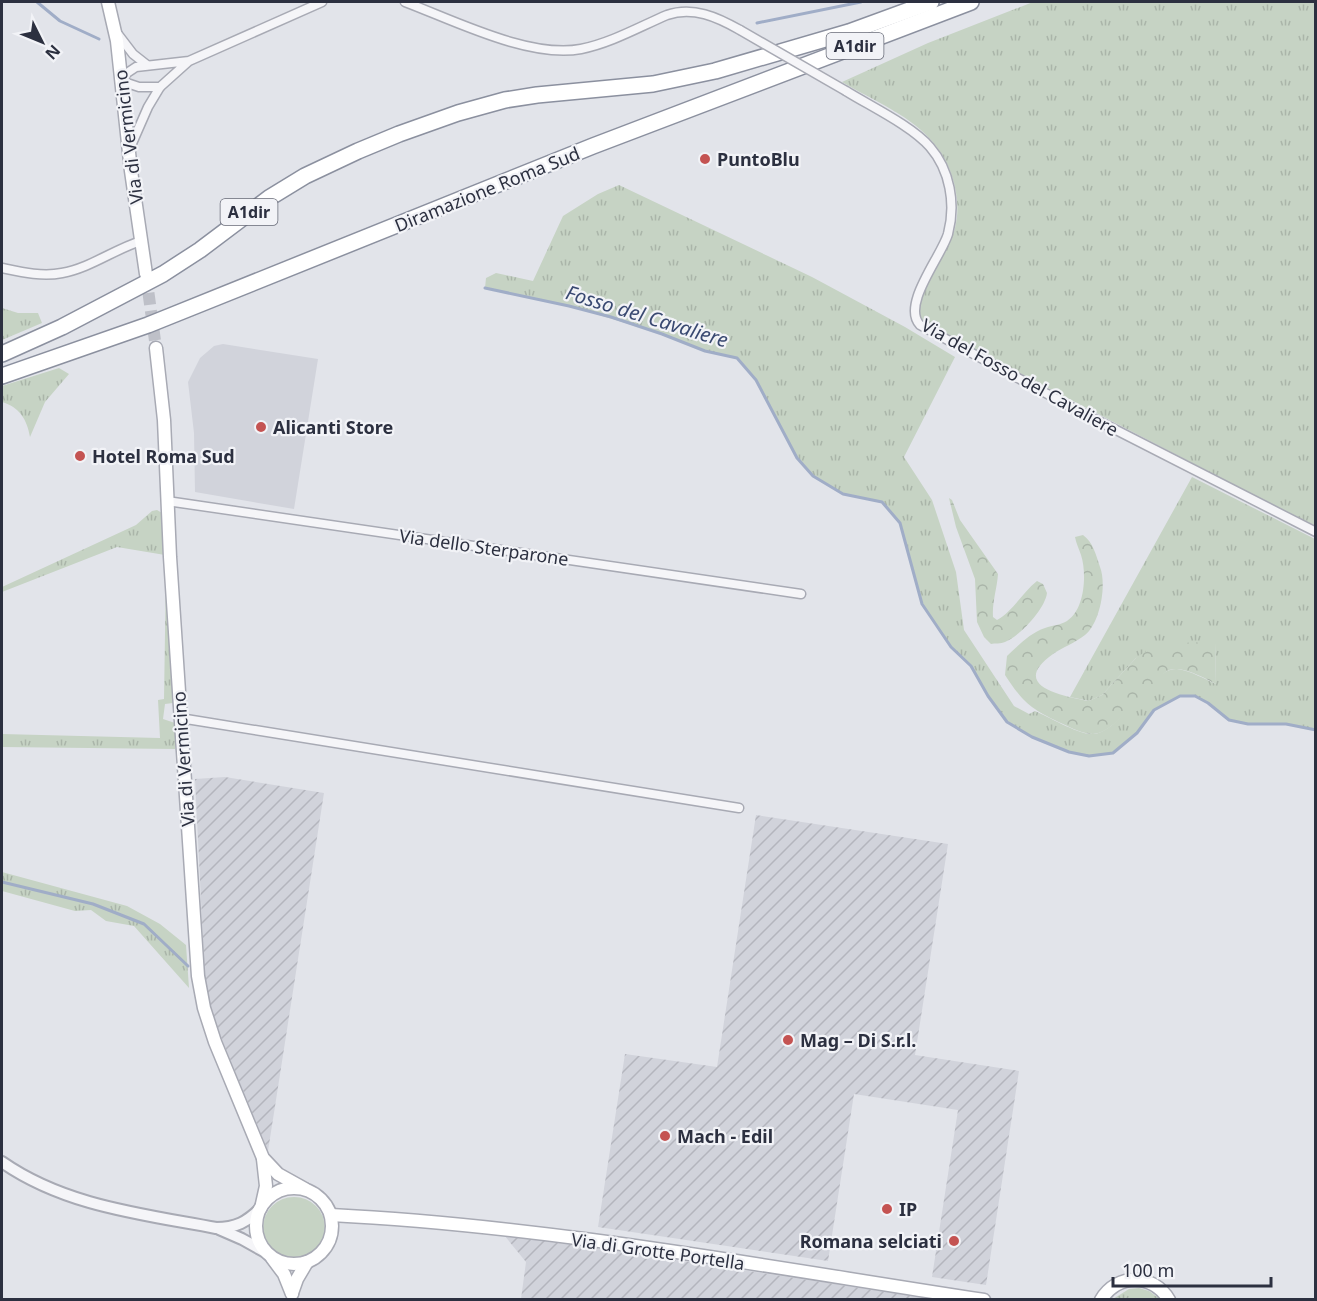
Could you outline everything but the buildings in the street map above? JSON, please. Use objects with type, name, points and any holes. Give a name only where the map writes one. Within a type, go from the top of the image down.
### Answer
[{"type":"highway","name":"A1dir","points":[[2,354],[62,327],[163,274],[200,250],[269,198],[305,176],[399,134],[458,113],[505,100],[654,84],[705,74],[849,32],[932,2]]},
{"type":"highway","name":"Diramazione Roma Sud","points":[[2,376],[140,328],[593,146],[971,2]]},
{"type":"main road","name":"Via di Vermicino","points":[[108,2],[115,32],[146,274]]},
{"type":"main road","name":"Via di Vermicino","points":[[156,348],[164,420],[167,501],[196,958],[206,1014],[221,1058],[263,1158],[266,1185],[261,1208]]},
{"type":"main road","name":"Via di Vermicino","points":[[263,1158],[278,1174],[305,1190]]},
{"type":"main road","points":[[267,1253],[276,1260],[296,1264],[317,1257],[326,1248],[333,1226],[331,1215],[321,1199],[305,1190],[292,1188],[280,1191],[269,1198],[261,1208],[257,1221],[260,1243],[267,1253],[284,1274],[292,1297]]},
{"type":"main road","name":"Via di Grotte Portella","points":[[331,1215],[413,1220],[569,1237],[984,1299]]},
{"type":"main road","points":[[292,1297],[297,1279],[307,1262]]},
{"type":"main road","points":[[1101,1299],[1117,1284],[1134,1279],[1155,1285],[1169,1299]]},
{"type":"street","points":[[129,151],[148,107],[160,87],[189,61],[322,2]]},
{"type":"street","name":"Via del Fosso del Cavaliere","points":[[405,2],[497,37],[522,45],[553,50],[586,48],[667,15],[680,12],[705,14],[740,30],[846,91],[925,142],[937,156],[947,179],[951,207],[949,228],[941,252],[914,305],[914,317],[920,326],[1075,409],[1316,532]]},
{"type":"street","points":[[115,32],[133,54],[147,65]]},
{"type":"street","points":[[160,87],[136,87],[121,81],[131,70],[147,65],[189,61]]},
{"type":"street","points":[[2,268],[33,274],[61,274],[141,240]]},
{"type":"street","name":"Via dello Sterparone","points":[[167,501],[801,594]]},
{"type":"street","points":[[180,718],[646,791],[739,808]]},
{"type":"street","points":[[2,1162],[34,1182],[61,1194],[102,1205],[216,1228],[241,1225],[261,1208]]},
{"type":"street","points":[[216,1228],[267,1253]]},
{"type":"shaded area","points":[[223,344],[318,359],[294,509],[195,492],[194,433],[188,382],[200,358],[214,346]]},
{"type":"shaded area","points":[[225,777],[324,793],[268,1151],[220,1035],[211,1010],[205,982],[195,779]]},
{"type":"shaded area","points":[[756,815],[948,844],[915,1055],[1019,1071],[986,1285],[932,1277],[958,1110],[854,1094],[828,1261],[598,1227],[625,1054],[717,1067]]},
{"type":"shaded area","points":[[504,1235],[934,1299],[521,1299],[526,1262]]},
{"type":"green space","points":[[1033,2],[1315,2],[1315,527],[929,326],[921,318],[920,303],[955,228],[957,196],[951,174],[942,154],[927,135],[905,118],[842,82],[928,43]]},
{"type":"green space","points":[[619,185],[812,277],[955,357],[904,457],[932,500],[956,572],[964,630],[1014,706],[1029,714],[1035,711],[1070,728],[1090,734],[1101,732],[1112,725],[1156,679],[1167,671],[1182,670],[1216,684],[1215,643],[1136,658],[1102,695],[1089,701],[1070,697],[1192,477],[1315,539],[1315,730],[1286,724],[1248,724],[1229,720],[1195,696],[1180,696],[1154,710],[1137,733],[1113,753],[1089,756],[1069,752],[1032,737],[1007,722],[988,696],[971,666],[951,647],[922,604],[900,523],[882,502],[843,494],[813,476],[797,458],[756,380],[737,358],[705,351],[662,334],[569,306],[485,288],[486,278],[496,273],[533,281],[563,216],[598,194]]},
{"type":"green space","points":[[2,308],[18,313],[38,313],[42,323],[2,340]]},
{"type":"green space","points":[[59,368],[69,374],[45,402],[30,437],[27,425],[18,411],[2,402],[2,386]]},
{"type":"green space","points":[[949,498],[960,520],[998,574],[993,617],[997,620],[1003,616],[1037,581],[1043,584],[1047,593],[1042,607],[1031,621],[1018,634],[1003,643],[991,644],[984,637],[977,622],[975,579],[956,527]]},
{"type":"green space","points":[[157,510],[162,513],[165,555],[117,547],[2,592],[2,587],[136,525],[152,511]]},
{"type":"green space","points":[[1083,535],[1094,549],[1102,575],[1101,603],[1098,613],[1095,622],[1085,635],[1053,654],[1041,665],[1036,674],[1038,682],[1044,688],[1054,692],[1089,701],[1102,695],[1136,658],[1149,649],[1177,643],[1215,642],[1216,684],[1181,669],[1169,670],[1109,728],[1093,734],[1052,719],[1023,699],[1005,675],[1007,656],[1034,633],[1067,621],[1078,609],[1083,591],[1084,571],[1075,537]]},
{"type":"green space","points":[[166,567],[173,703],[165,704],[163,719],[175,723],[175,749],[2,747],[2,734],[160,738],[158,700],[164,699]]},
{"type":"green space","points":[[2,872],[127,906],[160,924],[186,945],[189,988],[134,926],[106,921],[91,910],[75,911],[2,891]]},
{"type":"green space","points":[[294,1197],[311,1202],[316,1206],[320,1211],[325,1228],[320,1245],[316,1250],[311,1254],[294,1259],[277,1254],[272,1250],[268,1245],[263,1228],[268,1211],[272,1206],[277,1202]]},
{"type":"green space","points":[[1139,1288],[1149,1291],[1160,1299],[1113,1299],[1129,1289]]},
{"type":"waterway","points":[[37,2],[60,21],[99,39]]},
{"type":"waterway","points":[[757,23],[861,2]]},
{"type":"waterway","name":"Fosso del Cavaliere","points":[[485,288],[611,317],[705,351],[737,358],[756,380],[797,458],[813,476],[843,494],[882,502],[900,523],[922,604],[951,647],[971,666],[988,696],[1007,722],[1032,737],[1069,752],[1089,756],[1113,753],[1137,733],[1154,710],[1180,696],[1195,696],[1229,720],[1248,724],[1286,724],[1316,730]]},
{"type":"waterway","points":[[2,882],[93,904],[144,924],[188,966]]},
{"type":"tunnel","points":[[146,275],[156,348]]},
{"type":"place","name":"PuntoBlu","points":[[705,159]]},
{"type":"place","name":"Alicanti Store","points":[[261,427]]},
{"type":"place","name":"Hotel Roma Sud","points":[[80,456]]},
{"type":"place","name":"Mag – Di S.r.l.","points":[[788,1040]]},
{"type":"place","name":"Mach - Edil","points":[[665,1136]]},
{"type":"place","name":"IP","points":[[887,1209]]},
{"type":"place","name":"Romana selciati","points":[[954,1241]]}]
